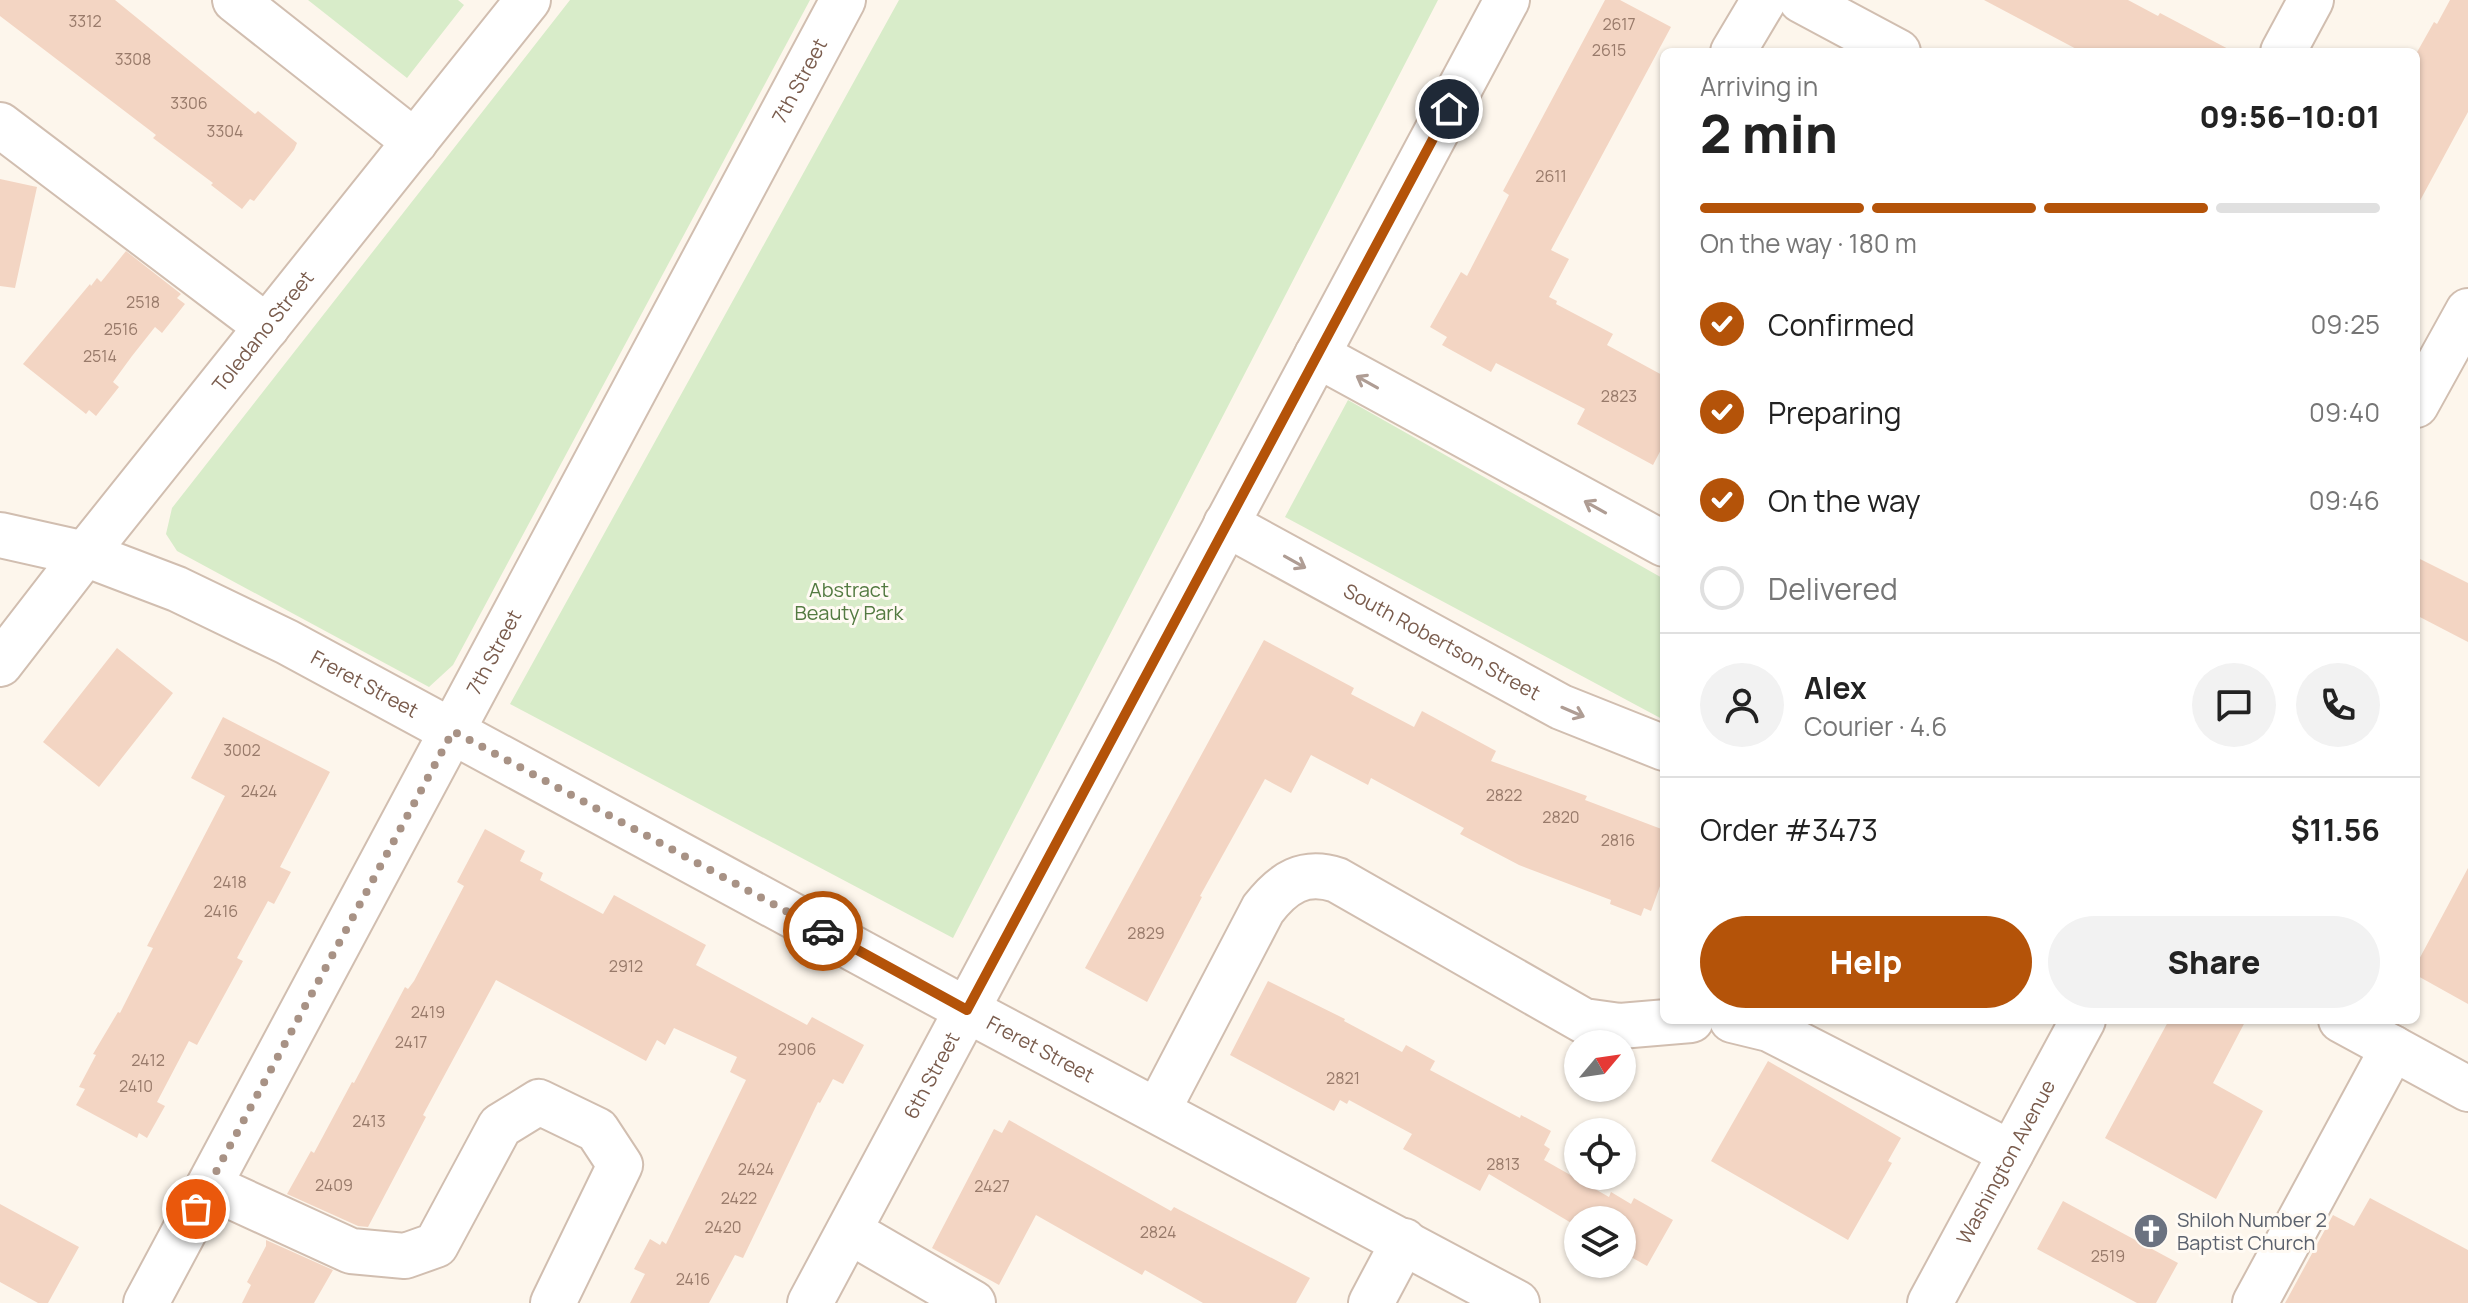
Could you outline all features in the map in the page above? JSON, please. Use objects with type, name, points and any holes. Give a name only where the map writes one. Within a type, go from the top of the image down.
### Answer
[{"type":"street","points":[[235,0],[415,142]]},
{"type":"street","name":"Toledano Street","points":[[0,664],[528,0]]},
{"type":"street","name":"7th Street","points":[[146,1303],[843,0]]},
{"type":"street","name":"6th Street","points":[[810,1303],[1507,0]]},
{"type":"street","points":[[1735,48],[1764,0]]},
{"type":"street","points":[[1801,0],[1891,48]]},
{"type":"street","points":[[2285,48],[2311,0]]},
{"type":"street","points":[[0,125],[267,327]]},
{"type":"street","points":[[2420,397],[2450,337]]},
{"type":"street","points":[[1317,355],[1660,542]]},
{"type":"street","name":"South Robertson Street","points":[[1226,524],[1561,707],[1660,746]]},
{"type":"street","name":"Freret Street","points":[[0,535],[85,554],[191,596],[287,642],[1517,1303]]},
{"type":"street","points":[[1158,1110],[1263,909],[1276,892],[1290,882],[1309,876],[1337,880],[1584,1021],[1620,1026],[1660,1023]]},
{"type":"street","points":[[1748,1024],[1769,1029],[2011,1153]]},
{"type":"street","name":"Washington Avenue","points":[[1930,1303],[2081,1024]]},
{"type":"street","points":[[2348,1024],[2468,1089]]},
{"type":"street","points":[[2255,1303],[2393,1048]]},
{"type":"street","points":[[209,1186],[351,1251],[405,1256],[436,1245],[500,1126],[539,1102],[597,1130],[620,1165],[553,1303]]},
{"type":"street","points":[[849,1231],[973,1303]]},
{"type":"street","points":[[1371,1303],[1404,1241]]},
{"type":"green space","points":[[308,0],[458,0],[464,5],[407,78]]},
{"type":"green space","points":[[570,0],[810,0],[453,665],[429,687],[177,551],[166,534],[172,508]]},
{"type":"green space","name":"Abstract Beauty Park","points":[[899,0],[1438,0],[953,938],[510,704]]},
{"type":"green space","points":[[1348,400],[1660,577],[1660,718],[1285,517]]},
{"type":"building","points":[[0,0],[115,0],[255,114],[258,111],[297,143],[294,150],[254,201],[250,199],[242,209],[153,138],[156,135],[0,16]]},
{"type":"building","points":[[1605,0],[1620,0],[1671,27],[1551,250],[1569,259],[1549,297],[1557,301],[1556,304],[1613,334],[1607,345],[1660,374],[1660,452],[1653,465],[1577,424],[1585,409],[1496,363],[1491,372],[1442,345],[1447,337],[1430,327],[1461,272],[1467,276],[1509,195],[1503,191]]},
{"type":"building","points":[[1984,0],[2128,0],[2226,48],[2074,48]]},
{"type":"building","points":[[2450,0],[2468,0],[2468,112],[2420,201],[2419,48],[2434,22],[2437,24]]},
{"type":"building","points":[[0,179],[37,187],[15,288],[0,286]]},
{"type":"building","points":[[126,251],[181,294],[177,298],[185,304],[162,333],[155,327],[113,382],[119,387],[96,416],[89,410],[86,414],[23,364],[90,284],[97,278],[101,282]]},
{"type":"building","points":[[2420,559],[2468,583],[2468,642],[2420,617]]},
{"type":"building","points":[[1264,640],[1354,688],[1351,694],[1414,727],[1422,711],[1496,751],[1491,761],[1587,796],[1585,800],[1660,828],[1660,886],[1651,911],[1644,908],[1641,916],[1610,904],[1611,900],[1519,865],[1460,834],[1464,828],[1371,778],[1368,785],[1311,755],[1291,793],[1265,779],[1200,896],[1147,1002],[1085,968]]},
{"type":"building","points":[[117,648],[173,693],[99,787],[43,742]]},
{"type":"building","points":[[223,717],[330,772],[280,867],[291,872],[274,904],[268,901],[237,958],[243,961],[197,1045],[189,1041],[157,1102],[165,1106],[147,1138],[139,1133],[137,1138],[76,1105],[85,1089],[79,1087],[96,1055],[93,1054],[120,1013],[153,948],[147,946],[225,796],[191,778]]},
{"type":"building","points":[[485,829],[525,851],[520,861],[543,873],[540,880],[603,914],[614,895],[706,945],[696,965],[807,1025],[812,1017],[864,1045],[843,1084],[833,1079],[818,1102],[743,1258],[735,1255],[709,1303],[630,1303],[645,1274],[634,1269],[650,1239],[660,1245],[662,1241],[666,1244],[746,1080],[730,1072],[737,1057],[674,1028],[665,1045],[657,1040],[646,1061],[496,980],[423,1115],[426,1117],[368,1227],[358,1226],[287,1194],[354,1083],[405,987],[408,989],[414,981],[464,886],[457,882]]},
{"type":"building","points":[[2468,868],[2468,1004],[2420,977],[2420,958]]},
{"type":"building","points":[[1268,981],[1345,1019],[1402,1052],[1406,1045],[1435,1061],[1430,1070],[1551,1131],[1544,1145],[1550,1149],[1544,1160],[1564,1171],[1564,1190],[1597,1190],[1609,1197],[1611,1192],[1631,1204],[1634,1198],[1673,1220],[1647,1266],[1636,1260],[1636,1206],[1564,1206],[1564,1219],[1489,1174],[1480,1191],[1403,1149],[1412,1134],[1349,1100],[1347,1104],[1340,1100],[1334,1111],[1230,1055]]},
{"type":"building","points":[[2167,1024],[2244,1024],[2213,1083],[2263,1111],[2216,1199],[2105,1138]]},
{"type":"building","points":[[1768,1061],[1901,1138],[1888,1161],[1892,1163],[1848,1240],[1711,1161]]},
{"type":"building","points":[[1009,1120],[1171,1211],[1174,1207],[1310,1278],[1296,1303],[1203,1303],[1145,1270],[1142,1275],[1036,1215],[999,1285],[932,1248],[994,1129],[1002,1133]]},
{"type":"building","points":[[2370,1198],[2468,1250],[2468,1303],[2285,1303],[2333,1215],[2354,1226]]},
{"type":"building","points":[[2063,1201],[2178,1263],[2156,1303],[2137,1303],[2037,1249]]},
{"type":"building","points":[[0,1204],[79,1247],[48,1303],[38,1303],[0,1282]]},
{"type":"building","points":[[266,1240],[333,1270],[314,1303],[242,1303],[251,1285],[247,1282],[266,1246]]},
{"type":"way so far","points":[[196,1209],[453,731],[823,931]]},
{"type":"place","name":"Shiloh Number 2 Baptist Church","points":[[2151,1231]]},
{"type":"route","points":[[823,931],[967,1010],[1449,109]]}]
